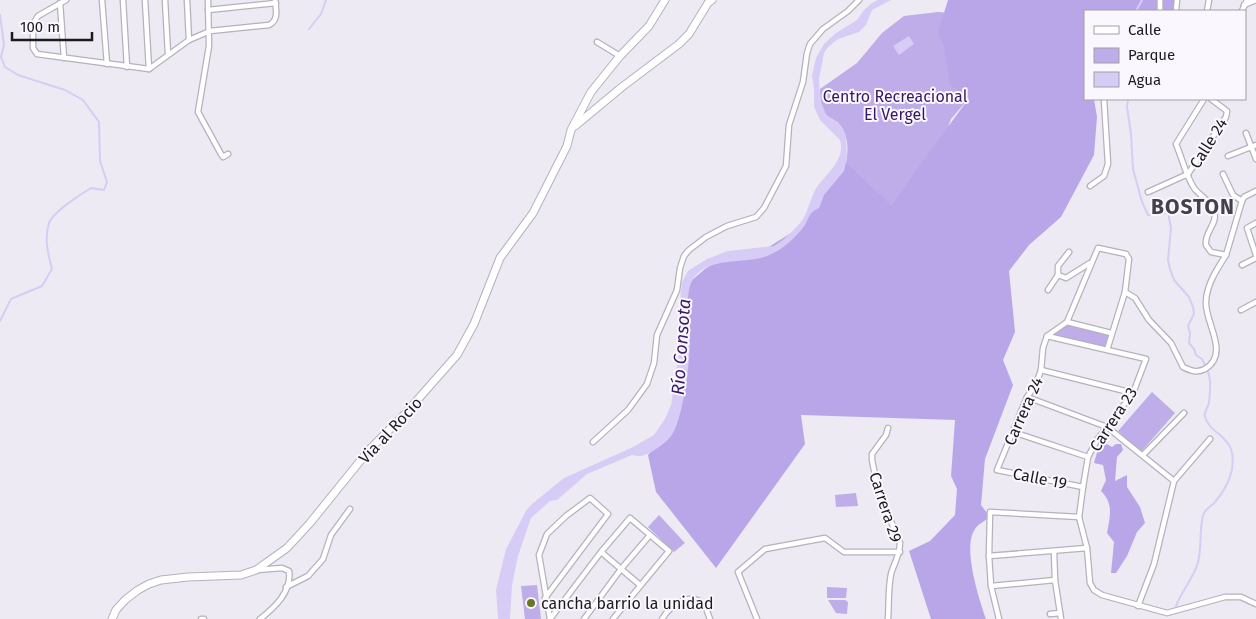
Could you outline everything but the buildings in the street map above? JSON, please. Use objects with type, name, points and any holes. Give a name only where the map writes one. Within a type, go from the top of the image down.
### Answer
[{"type":"main road","name":"Via al Rocio","points":[[112,619],[116,610],[125,600],[149,584],[162,580],[240,574],[256,570],[287,548],[310,523],[369,450],[404,415],[457,355],[474,324],[500,258],[533,213],[567,146],[571,130],[591,92],[620,56],[649,26],[665,0]]},
{"type":"main road","points":[[571,130],[622,87],[678,44],[688,34],[708,3],[712,0]]},
{"type":"street","points":[[66,0],[38,16],[33,24],[33,48],[37,54],[149,69],[189,40],[210,31],[269,25],[274,22],[277,16],[276,2],[208,10]]},
{"type":"street","points":[[102,0],[106,64]]},
{"type":"street","points":[[123,0],[127,67]]},
{"type":"street","points":[[145,0],[149,69]]},
{"type":"street","points":[[165,0],[168,54]]},
{"type":"street","points":[[187,0],[189,40]]},
{"type":"street","points":[[208,0],[210,31],[198,112],[223,156],[228,154]]},
{"type":"street","points":[[592,442],[628,410],[647,384],[654,363],[657,335],[677,290],[684,256],[706,237],[728,226],[756,217],[764,208],[786,166],[789,125],[803,82],[810,44],[824,29],[859,0]]},
{"type":"street","points":[[1246,2],[1256,0]]},
{"type":"street","points":[[60,3],[64,58]]},
{"type":"street","points":[[597,42],[620,56]]},
{"type":"street","points":[[1090,186],[1104,176],[1108,164],[1104,100]]},
{"type":"street","points":[[1203,100],[1176,144],[1194,187],[1211,205],[1214,211],[1213,224],[1207,234],[1206,245],[1211,252],[1226,255]]},
{"type":"street","name":"Calle 24","points":[[1188,174],[1226,117],[1227,111],[1212,100]]},
{"type":"street","points":[[1246,133],[1256,159]]},
{"type":"street","points":[[213,141],[218,138]]},
{"type":"street","points":[[1228,156],[1256,145]]},
{"type":"street","points":[[1148,192],[1188,174]]},
{"type":"street","points":[[1223,174],[1233,195],[1242,201]]},
{"type":"street","points":[[1124,292],[1135,298],[1153,325],[1171,343],[1183,367],[1195,372],[1204,369],[1212,363],[1215,357],[1216,346],[1206,315],[1207,292],[1226,255],[1242,201],[1244,197],[1256,191]]},
{"type":"street","points":[[1242,265],[1256,257],[1247,228],[1256,223]]},
{"type":"street","points":[[1098,248],[1126,254],[1130,259],[1124,292],[1107,350],[1047,336],[1067,322],[1098,248]]},
{"type":"street","points":[[1048,290],[1058,274],[1058,266],[1069,252]]},
{"type":"street","points":[[1058,274],[1066,278],[1091,262]]},
{"type":"street","points":[[1240,310],[1256,302]]},
{"type":"street","points":[[1067,322],[1111,333]]},
{"type":"street","name":"Carrera 24","points":[[997,470],[1027,397],[1036,384],[1041,370],[1043,348],[1047,336]]},
{"type":"street","name":"Carrera 23","points":[[1107,350],[1146,359],[1133,393],[1097,440],[1088,457],[1082,486],[1079,518],[1087,548],[1090,583],[1094,590],[1102,595],[1138,606]]},
{"type":"street","points":[[1041,370],[1133,393]]},
{"type":"street","points":[[1027,397],[1107,427],[1174,481]]},
{"type":"street","points":[[1143,455],[1184,412]]},
{"type":"street","name":"Carrera 29","points":[[888,428],[872,454],[878,490],[899,538],[900,552],[891,573],[889,586],[888,619]]},
{"type":"street","points":[[1012,432],[1088,457]]},
{"type":"street","points":[[1210,438],[1174,481],[1154,564],[1138,606],[1167,612],[1225,598],[1241,597],[1256,604]]},
{"type":"street","name":"Calle 19","points":[[997,470],[1082,486]]},
{"type":"street","points":[[545,598],[608,514],[590,498],[566,516],[547,534],[539,555],[545,598],[550,619]]},
{"type":"street","points":[[286,587],[308,576],[323,559],[331,535],[350,509]]},
{"type":"street","points":[[999,619],[991,586],[989,556],[990,512],[1079,518]]},
{"type":"street","points":[[550,619],[601,552],[630,518],[669,551],[613,619]]},
{"type":"street","points":[[584,619],[621,569],[650,535]]},
{"type":"street","points":[[757,619],[738,572],[765,549],[825,538],[844,552],[900,552]]},
{"type":"street","points":[[989,556],[1087,548]]},
{"type":"street","points":[[601,552],[640,585]]},
{"type":"street","points":[[1054,552],[1055,580],[1060,619]]},
{"type":"street","points":[[256,570],[282,568],[288,571],[289,575],[284,596],[275,607],[260,619]]},
{"type":"street","points":[[991,586],[1055,580]]},
{"type":"street","points":[[662,619],[667,611],[685,599],[695,598],[705,605],[710,619]]},
{"type":"street","points":[[1050,614],[1060,613]]},
{"type":"green space","name":"Centro Recreacional El Vergel","points":[[938,12],[963,14],[969,98],[951,119],[946,133],[891,205],[844,171],[847,155],[845,133],[841,126],[829,118],[823,110],[820,89],[857,63],[882,33],[904,16]]},
{"type":"green space","points":[[1067,322],[1111,333],[1107,350],[1047,336]]},
{"type":"green space","points":[[1152,392],[1175,413],[1141,452],[1118,431]]},
{"type":"green space","points":[[856,493],[858,506],[836,507],[835,495]]},
{"type":"green space","points":[[659,515],[685,543],[674,552],[648,527]]},
{"type":"green space","name":"cancha barrio la unidad","points":[[537,585],[541,619],[525,619],[521,586]]},
{"type":"green space","points":[[827,587],[847,588],[846,598],[827,598]]},
{"type":"green space","points":[[828,600],[845,600],[848,602],[847,614],[836,613]]},
{"type":"shaded area","points":[[948,0],[1177,0],[1176,10],[1084,10],[1084,100],[1094,100],[1097,117],[1094,155],[1061,217],[1029,245],[1009,271],[1015,332],[1003,360],[1013,385],[985,459],[981,505],[990,517],[975,529],[971,537],[970,548],[973,573],[986,619],[931,619],[909,551],[930,541],[955,515],[957,489],[951,476],[955,420],[801,415],[805,444],[716,568],[656,492],[648,455],[676,423],[690,329],[685,286],[705,269],[723,258],[759,253],[799,228],[842,159],[891,205],[969,98],[950,85],[944,47],[938,32]]},
{"type":"shaded area","points":[[1105,443],[1112,447],[1116,444],[1121,444],[1123,450],[1117,457],[1115,481],[1127,475],[1127,487],[1140,507],[1145,523],[1137,532],[1127,556],[1116,573],[1111,573],[1114,542],[1107,533],[1110,511],[1108,501],[1101,491],[1106,480],[1103,465],[1094,463],[1098,449]]},
{"type":"water","name":"Río Consota","points":[[878,0],[891,0],[872,10],[866,25],[859,32],[838,39],[824,53],[819,79],[820,99],[826,115],[838,122],[846,136],[847,158],[844,171],[824,195],[819,208],[812,213],[797,235],[787,244],[764,257],[724,262],[704,269],[697,274],[691,283],[688,295],[690,342],[688,369],[680,412],[673,433],[663,444],[648,454],[642,456],[632,455],[587,474],[557,500],[550,501],[531,518],[518,556],[512,585],[510,619],[498,619],[496,590],[506,549],[526,511],[564,478],[631,448],[654,435],[665,419],[671,405],[679,352],[679,307],[682,282],[688,271],[707,259],[728,251],[774,246],[790,234],[803,219],[817,187],[838,160],[841,147],[840,140],[820,120],[814,107],[812,75],[816,58],[824,44],[836,33],[857,20],[864,10]]},
{"type":"water","points":[[909,36],[914,44],[899,55],[893,46]]},
{"type":"waterway","points":[[309,29],[321,14],[326,0]]},
{"type":"waterway","points":[[1137,10],[1142,0]]},
{"type":"waterway","points":[[0,15],[4,45],[1,57],[5,67],[18,75],[65,90],[83,100],[99,122],[100,161],[107,182],[104,190],[91,188],[68,204],[52,219],[49,223],[47,240],[52,269],[42,286],[11,299],[0,321]]},
{"type":"waterway","points":[[1128,100],[1133,169],[1142,202],[1148,215],[1168,213],[1171,228],[1168,260],[1170,269],[1174,280],[1189,297],[1193,307],[1194,314],[1188,326],[1190,333],[1189,343],[1205,365]]},
{"type":"waterway","points":[[1176,606],[1198,562],[1204,514],[1223,490],[1230,477],[1233,463],[1229,444],[1210,426],[1205,417],[1210,395],[1208,372]]},
{"type":"place","name":"cancha barrio la unidad","points":[[531,603]]},
{"type":"district","name":"BOSTON","points":[[1193,207]]}]
